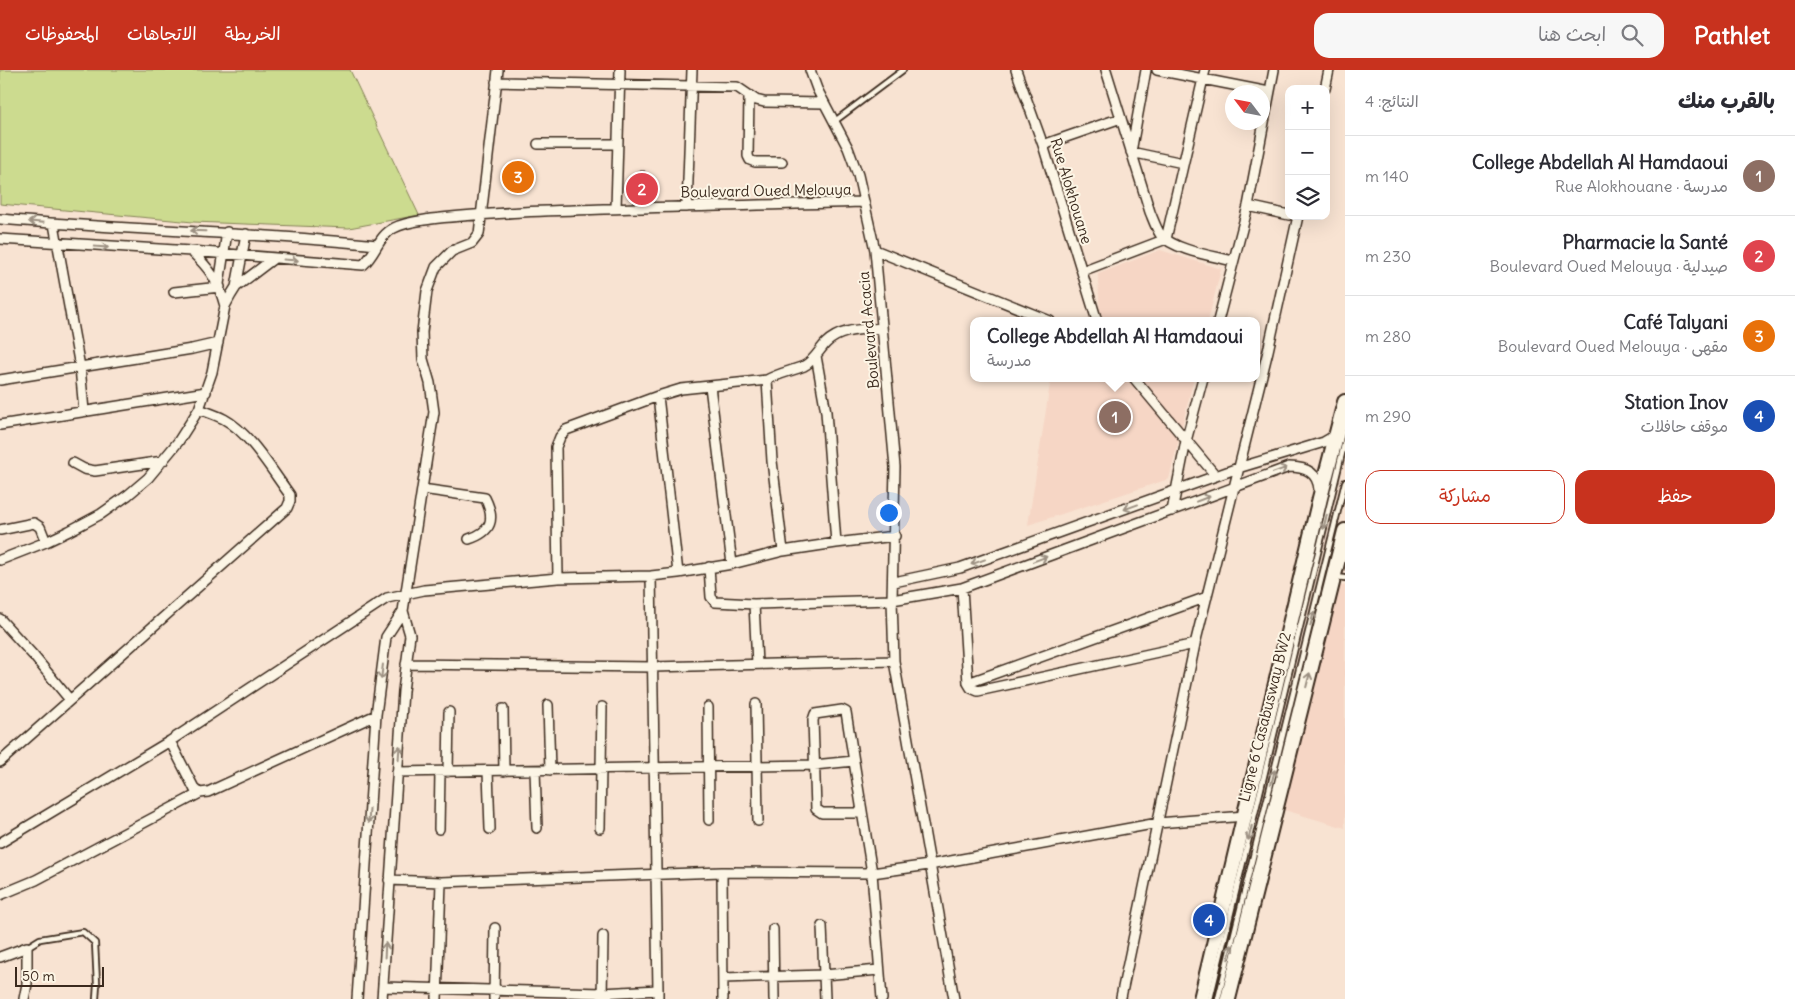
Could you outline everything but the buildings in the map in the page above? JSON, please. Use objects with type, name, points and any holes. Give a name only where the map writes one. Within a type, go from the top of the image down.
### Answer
[{"type":"main road","points":[[1202,999],[1320,498],[1341,438],[1345,402]]},
{"type":"main road","points":[[1228,999],[1339,578],[1345,532]]},
{"type":"street","points":[[357,999],[376,715],[386,636],[403,611],[434,412],[430,383],[423,359],[422,332],[427,291],[436,268],[452,250],[472,243],[479,234],[498,70]]},
{"type":"street","points":[[616,208],[620,70]]},
{"type":"street","points":[[688,207],[692,70]]},
{"type":"street","name":"Boulevard Acacia","points":[[810,70],[824,103],[848,148],[858,174],[875,250],[895,467],[894,582],[892,600],[894,661],[954,999]]},
{"type":"street","name":"Rue Alokhouane","points":[[1016,70],[1043,144],[1096,317]]},
{"type":"street","points":[[1106,70],[1150,212],[1159,233],[1166,239],[1186,249],[1233,261]]},
{"type":"street","points":[[1131,152],[1146,70]]},
{"type":"street","points":[[1157,70],[1204,75],[1242,85]]},
{"type":"street","points":[[1270,88],[1274,70]]},
{"type":"street","points":[[1326,85],[1329,70]]},
{"type":"street","points":[[1166,239],[1204,75]]},
{"type":"street","points":[[496,82],[737,87],[756,100],[764,102],[824,103]]},
{"type":"street","points":[[749,96],[748,156],[750,160],[755,162],[782,162]]},
{"type":"street","points":[[1043,144],[1121,118]]},
{"type":"street","points":[[1219,317],[1248,206],[1262,130]]},
{"type":"street","points":[[538,144],[618,144]]},
{"type":"street","points":[[1131,152],[1184,163]]},
{"type":"street","name":"Boulevard Oued Melouya","points":[[273,258],[363,265],[372,256],[377,245],[395,227],[408,223],[480,214],[616,208],[864,202]]},
{"type":"street","points":[[1248,206],[1285,214]]},
{"type":"street","points":[[0,219],[117,228],[227,232],[377,245]]},
{"type":"street","points":[[1121,997],[1195,644],[1268,351],[1293,220]]},
{"type":"street","points":[[54,224],[80,367],[84,412]]},
{"type":"street","points":[[225,306],[220,285],[227,232]]},
{"type":"street","points":[[0,560],[46,542],[108,509],[148,478],[178,442],[199,409],[206,392],[225,306],[236,287],[246,234]]},
{"type":"street","points":[[0,239],[273,258]]},
{"type":"street","points":[[1082,271],[1166,239]]},
{"type":"street","points":[[875,250],[1040,317]]},
{"type":"street","points":[[191,251],[220,285]]},
{"type":"street","points":[[236,287],[273,258]]},
{"type":"street","points":[[174,292],[220,285]]},
{"type":"street","points":[[558,578],[556,447],[560,436],[566,430],[681,389],[767,380],[780,373],[805,365],[816,356],[826,343],[837,335],[848,331],[882,328]]},
{"type":"street","points":[[0,380],[192,349],[218,343]]},
{"type":"street","points":[[816,356],[826,412],[836,543]]},
{"type":"street","points":[[767,380],[772,462],[783,551]]},
{"type":"street","points":[[1137,382],[1216,476]]},
{"type":"street","points":[[1172,511],[1186,441],[1202,382]]},
{"type":"street","points":[[710,386],[732,564]]},
{"type":"street","points":[[0,425],[206,392]]},
{"type":"street","points":[[658,396],[678,573]]},
{"type":"street","points":[[0,762],[287,508],[290,502],[290,495],[251,442],[237,428],[225,420],[199,409]]},
{"type":"street","points":[[894,582],[960,568],[1238,468],[1341,438]]},
{"type":"street","points":[[73,463],[84,469],[95,471],[162,461]]},
{"type":"street","points":[[710,567],[711,597],[715,602],[754,604],[892,600],[962,588],[1289,467],[1298,467],[1311,471],[1319,484],[1320,498]]},
{"type":"street","points":[[422,489],[486,498],[491,510],[490,524],[482,535],[469,539]]},
{"type":"street","points":[[0,530],[34,523],[40,527],[46,542]]},
{"type":"street","points":[[0,843],[170,741],[387,598],[424,590],[558,578],[651,576],[678,573],[732,564],[783,551],[895,536]]},
{"type":"street","points":[[383,987],[437,988],[494,995],[602,996],[658,994],[651,576]]},
{"type":"street","points":[[962,588],[968,682],[971,688],[978,691],[1195,644]]},
{"type":"street","points":[[968,682],[1207,597]]},
{"type":"street","points":[[754,604],[757,664]]},
{"type":"street","points":[[382,999],[403,691],[410,634],[403,611]]},
{"type":"street","points":[[0,619],[70,700]]},
{"type":"street","points":[[406,664],[653,667],[894,661]]},
{"type":"street","points":[[756,704],[758,821]]},
{"type":"street","points":[[548,706],[550,770]]},
{"type":"street","points":[[600,828],[602,707]]},
{"type":"street","points":[[708,707],[709,820]]},
{"type":"street","points":[[503,709],[504,771]]},
{"type":"street","points":[[862,814],[822,813],[816,809],[813,716],[815,714],[842,710],[846,712],[872,873],[882,999]]},
{"type":"street","points":[[439,829],[449,712]]},
{"type":"street","points":[[0,894],[36,880],[200,794],[226,784],[376,715]]},
{"type":"street","points":[[170,741],[195,790],[200,794]]},
{"type":"street","points":[[397,772],[655,769],[814,765],[854,761]]},
{"type":"street","points":[[535,770],[537,828]]},
{"type":"street","points":[[488,771],[490,829]]},
{"type":"street","points":[[389,880],[441,882],[722,872],[872,873],[929,865],[1158,824],[1245,816]]},
{"type":"street","points":[[722,872],[723,999]]},
{"type":"street","points":[[437,999],[441,882]]},
{"type":"street","points":[[822,926],[825,999]]},
{"type":"street","points":[[494,995],[495,928]]},
{"type":"street","points":[[773,929],[774,999]]},
{"type":"street","points":[[602,996],[603,936]]},
{"type":"street","points":[[0,957],[27,947],[27,984],[24,999]]},
{"type":"street","points":[[723,978],[824,975],[879,970]]},
{"type":"lane","points":[[835,121],[903,70]]},
{"type":"lane","name":"Ligne 6 Casabusway BW2","points":[[1210,999],[1341,438]]},
{"type":"lane","name":"Ligne 6 Casabusway BW2","points":[[1218,999],[1345,482]]},
{"type":"lane","points":[[27,947],[40,939],[83,932],[95,943],[98,984],[96,999]]},
{"type":"shaded area","points":[[1160,250],[1221,269],[1209,317],[1100,317],[1098,274]]},
{"type":"shaded area","points":[[1050,382],[1193,382],[1169,479],[1028,525]]},
{"type":"shaded area","points":[[1330,585],[1345,586],[1345,828],[1281,809]]},
{"type":"green space","points":[[0,70],[350,70],[419,215],[349,228],[193,222],[0,204]]},
{"type":"place","name":"Café Talyani","points":[[518,177]]},
{"type":"place","name":"Pharmacie la Santé","points":[[642,189]]},
{"type":"place","name":"College Abdellah Al Hamdaoui","points":[[1115,417]]},
{"type":"place","name":"Station Inov","points":[[1209,920]]}]
